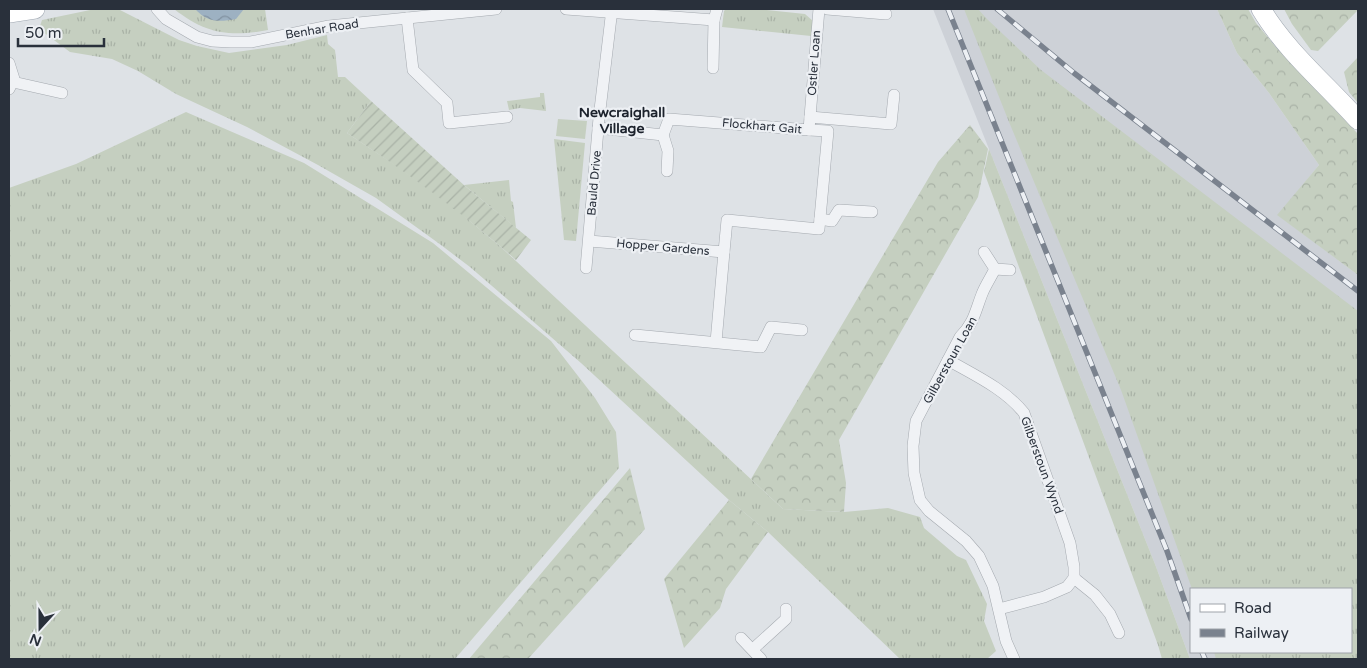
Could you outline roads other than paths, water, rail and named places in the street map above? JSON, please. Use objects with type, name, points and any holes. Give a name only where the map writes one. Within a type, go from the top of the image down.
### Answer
[{"type":"main road","points":[[9,13],[35,9]]},
{"type":"main road","points":[[1262,9],[1276,31],[1358,120]]},
{"type":"street","name":"Benhar Road","points":[[157,9],[166,19],[197,37],[212,41],[231,42],[251,42],[329,26],[496,9]]},
{"type":"street","points":[[566,9],[716,14],[714,68]]},
{"type":"street","name":"Ostler Loan","points":[[810,118],[819,9]]},
{"type":"street","points":[[828,9],[886,14]]},
{"type":"street","name":"Bauld Drive","points":[[586,268],[598,128],[612,10]]},
{"type":"street","points":[[407,18],[413,70],[447,103],[449,123],[507,117]]},
{"type":"street","points":[[9,63],[14,79],[11,86],[62,94]]},
{"type":"street","name":"Flockhart Gait","points":[[663,135],[669,118],[809,130],[810,118],[891,124],[894,95]]},
{"type":"street","points":[[598,128],[663,135],[668,151],[667,171]]},
{"type":"street","points":[[809,130],[828,131],[820,219]]},
{"type":"street","name":"Hopper Gardens","points":[[589,241],[724,252],[728,220],[819,229],[820,219],[832,221],[839,210],[872,212]]},
{"type":"street","points":[[716,342],[724,252]]},
{"type":"street","points":[[984,252],[995,269],[1010,270]]},
{"type":"street","name":"Gilberstoun Loan","points":[[995,269],[982,293],[975,317],[960,337],[916,421],[913,446],[914,473],[920,500],[930,511],[966,541],[979,556],[993,586],[1006,641],[1014,659]]},
{"type":"street","points":[[635,335],[761,347],[770,327],[802,330]]},
{"type":"street","name":"Gilberstoun Wynd","points":[[948,360],[997,389],[1016,403],[1024,412],[1070,543],[1074,578]]},
{"type":"street","points":[[999,609],[1044,597],[1067,587],[1074,578],[1096,595],[1110,614],[1119,633]]},
{"type":"street","points":[[753,649],[789,618]]},
{"type":"street","points":[[741,638],[761,659]]},
{"type":"water","points":[[195,9],[244,9],[236,19],[219,21],[204,17]]},
{"type":"railway","points":[[948,9],[1167,551],[1190,616]]},
{"type":"railway","points":[[997,9],[1074,73],[1358,291]]},
{"type":"railway","points":[[1202,653],[1205,659]]},
{"type":"district","name":"Newcraighall Village","points":[[622,120]]}]
